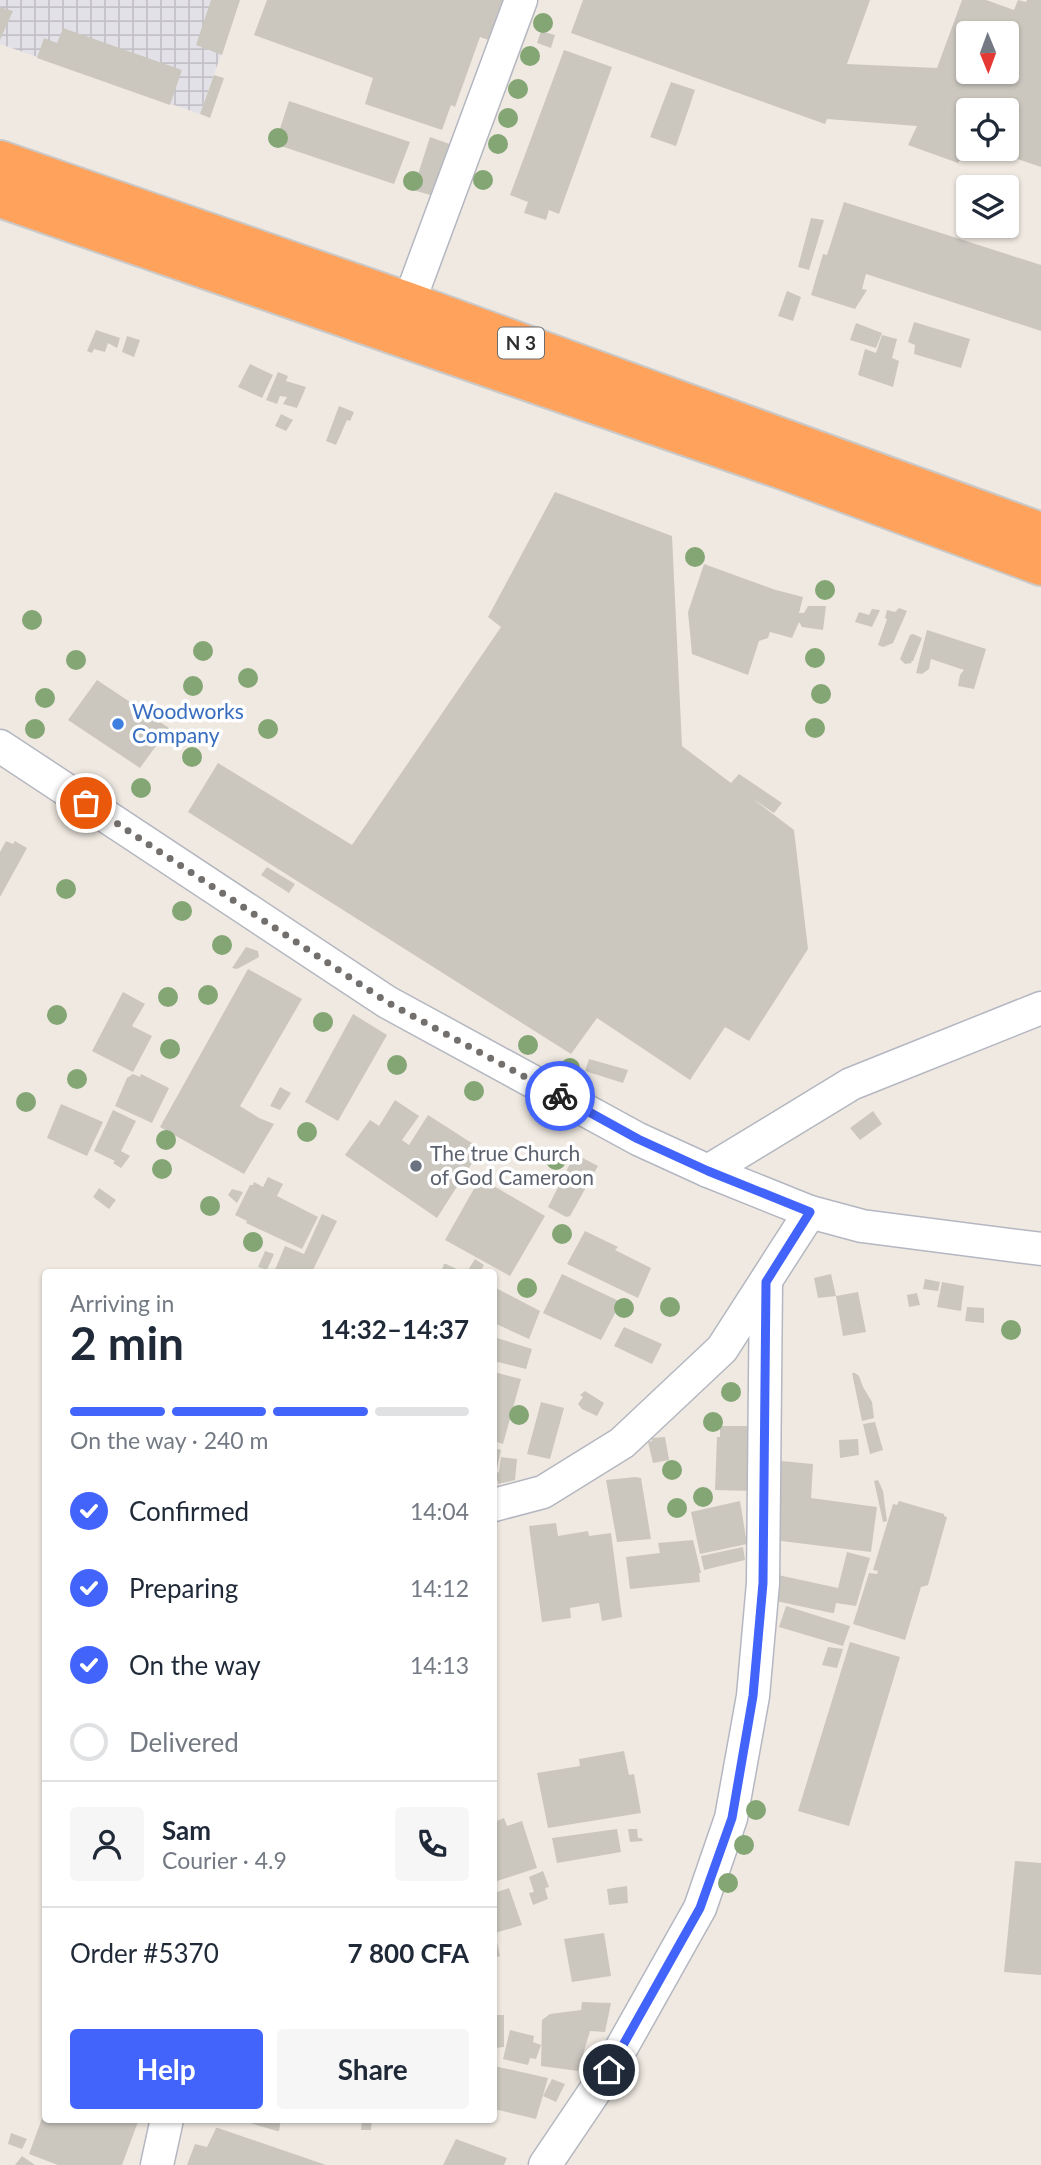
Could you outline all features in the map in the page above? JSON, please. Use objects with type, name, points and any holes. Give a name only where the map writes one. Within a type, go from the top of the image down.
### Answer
[{"type":"highway","name":"N 3","points":[[0,160],[122,222],[1041,566]]},
{"type":"highway","name":"N 3","points":[[0,198],[122,222],[409,302],[1041,532]]},
{"type":"street","points":[[409,302],[521,0]]},
{"type":"street","points":[[0,746],[387,1002],[638,1139],[708,1171],[810,1212],[862,1226],[1041,1248]]},
{"type":"street","points":[[708,1171],[851,1084],[1041,1008]]},
{"type":"street","points":[[497,1505],[543,1492],[622,1443],[722,1349],[810,1212]]},
{"type":"street","points":[[545,2165],[609,2070],[700,1908],[732,1818],[753,1696],[763,1583],[766,1282]]},
{"type":"street","points":[[157,2165],[166,2123]]},
{"type":"shaded area","points":[[0,0],[240,0],[200,114],[0,44]]},
{"type":"building","points":[[211,0],[240,0],[222,55],[196,45]]},
{"type":"building","points":[[267,0],[512,0],[497,43],[480,37],[455,107],[451,105],[442,130],[365,104],[373,78],[254,35]]},
{"type":"building","points":[[583,0],[870,0],[847,64],[937,68],[962,0],[986,0],[1014,10],[1018,0],[1041,0],[1041,167],[1019,160],[1019,98],[956,98],[958,163],[908,145],[917,126],[827,119],[825,124],[571,33]]},
{"type":"building","points":[[0,7],[13,11],[0,40]]},
{"type":"building","points":[[63,28],[182,70],[170,105],[37,58],[44,38],[57,43]]},
{"type":"building","points":[[541,31],[555,35],[551,48],[537,43]]},
{"type":"building","points":[[564,50],[612,67],[559,214],[549,210],[546,220],[524,213],[528,202],[510,195]]},
{"type":"building","points":[[214,75],[224,78],[210,118],[200,114]]},
{"type":"building","points":[[671,82],[695,90],[676,146],[650,137]]},
{"type":"building","points":[[289,101],[410,142],[394,184],[275,144]]},
{"type":"building","points":[[430,137],[455,146],[437,197],[413,190]]},
{"type":"building","points":[[844,202],[1041,265],[1041,331],[866,274],[862,289],[867,290],[855,309],[811,295],[823,254],[827,255]]},
{"type":"building","points":[[811,218],[824,220],[809,270],[798,267]]},
{"type":"building","points":[[787,291],[801,297],[793,321],[778,316]]},
{"type":"building","points":[[914,322],[970,339],[961,368],[914,354],[915,345],[908,342]]},
{"type":"building","points":[[856,323],[882,333],[876,348],[850,340]]},
{"type":"building","points":[[96,330],[120,338],[117,348],[108,343],[105,352],[94,349],[92,353],[87,351]]},
{"type":"building","points":[[882,335],[897,339],[892,358],[899,361],[893,387],[858,375],[865,349],[876,353]]},
{"type":"building","points":[[127,336],[140,340],[134,357],[122,352]]},
{"type":"building","points":[[250,364],[273,375],[262,398],[238,387]]},
{"type":"building","points":[[278,372],[288,376],[286,381],[306,387],[297,408],[283,404],[287,397],[280,396],[277,404],[266,400]]},
{"type":"building","points":[[339,406],[354,412],[350,421],[347,420],[336,445],[326,441]]},
{"type":"building","points":[[281,414],[293,420],[286,431],[275,426]]},
{"type":"building","points":[[555,492],[672,536],[682,746],[731,783],[739,774],[782,803],[774,813],[753,799],[794,830],[808,949],[749,1041],[725,1027],[690,1080],[597,1018],[571,1054],[188,812],[218,763],[352,845],[501,627],[488,617]]},
{"type":"building","points":[[704,564],[803,597],[799,613],[804,613],[808,606],[826,606],[823,630],[802,627],[799,622],[792,638],[770,632],[768,638],[759,641],[748,675],[692,654],[688,612]]},
{"type":"building","points":[[899,608],[907,611],[893,643],[883,647],[878,645],[887,619],[887,610],[895,612]]},
{"type":"building","points":[[872,609],[880,610],[872,627],[855,622],[859,612],[869,615]]},
{"type":"building","points":[[927,630],[986,649],[974,689],[958,686],[964,670],[931,659],[929,669],[922,674],[916,673]]},
{"type":"building","points":[[910,635],[922,638],[912,663],[905,664],[900,659]]},
{"type":"building","name":"Woodworks Company","points":[[97,680],[169,728],[140,768],[68,720]]},
{"type":"building","points":[[6,841],[13,844],[15,841],[27,848],[0,897],[0,852]]},
{"type":"building","points":[[267,867],[295,884],[289,893],[261,875]]},
{"type":"building","points":[[246,947],[258,951],[259,957],[237,969],[232,968]]},
{"type":"building","points":[[248,969],[302,999],[240,1106],[274,1124],[244,1174],[160,1127]]},
{"type":"building","points":[[123,992],[145,1004],[132,1026],[152,1036],[133,1072],[92,1051]]},
{"type":"building","points":[[353,1014],[387,1035],[338,1121],[305,1102]]},
{"type":"building","points":[[589,1059],[628,1070],[623,1083],[585,1071]]},
{"type":"building","points":[[133,1074],[140,1077],[141,1074],[169,1088],[152,1123],[115,1106],[127,1078]]},
{"type":"building","points":[[280,1087],[291,1093],[280,1110],[270,1106]]},
{"type":"building","name":"The true Church of God Cameroon","points":[[395,1100],[419,1116],[402,1140],[409,1145],[428,1115],[481,1149],[437,1218],[345,1155],[370,1120],[379,1126]]},
{"type":"building","points":[[61,1104],[103,1122],[87,1156],[47,1138]]},
{"type":"building","points":[[113,1110],[136,1121],[121,1151],[130,1156],[121,1168],[113,1163],[115,1161],[94,1151]]},
{"type":"building","points":[[873,1111],[882,1124],[860,1140],[850,1128]]},
{"type":"building","points":[[575,1154],[598,1166],[570,1216],[566,1217],[548,1207]]},
{"type":"building","points":[[268,1177],[283,1184],[277,1196],[318,1217],[302,1249],[246,1223],[247,1221],[235,1215],[250,1185],[254,1182],[263,1187]]},
{"type":"building","points":[[480,1178],[545,1216],[510,1276],[445,1240]]},
{"type":"building","points":[[99,1188],[116,1200],[109,1209],[93,1197]]},
{"type":"building","points":[[232,1189],[243,1192],[237,1203],[228,1195]]},
{"type":"building","points":[[322,1214],[337,1221],[313,1269],[275,1269],[285,1246],[304,1254]]},
{"type":"building","points":[[585,1231],[618,1247],[615,1250],[651,1268],[638,1298],[567,1264]]},
{"type":"building","points":[[265,1251],[274,1254],[267,1269],[258,1267]]},
{"type":"building","points":[[475,1259],[484,1265],[482,1269],[469,1269]]},
{"type":"building","points":[[446,1264],[457,1269],[442,1269]]},
{"type":"building","points":[[562,1274],[621,1302],[601,1340],[543,1313]]},
{"type":"building","points":[[831,1274],[836,1296],[818,1298],[814,1278]]},
{"type":"building","points":[[925,1279],[940,1282],[938,1291],[923,1289]]},
{"type":"building","points":[[942,1282],[964,1286],[961,1311],[937,1307]]},
{"type":"building","points":[[497,1289],[540,1311],[529,1339],[497,1324]]},
{"type":"building","points":[[858,1292],[866,1332],[843,1336],[836,1296]]},
{"type":"building","points":[[917,1293],[920,1305],[909,1307],[907,1295]]},
{"type":"building","points":[[967,1307],[984,1308],[984,1323],[965,1321]]},
{"type":"building","points":[[624,1327],[662,1344],[652,1364],[614,1346]]},
{"type":"building","points":[[497,1338],[532,1349],[526,1369],[497,1362]]},
{"type":"building","points":[[497,1373],[521,1379],[503,1444],[497,1442]]},
{"type":"building","points":[[852,1373],[859,1376],[872,1402],[874,1418],[862,1421]]},
{"type":"building","points":[[585,1391],[604,1403],[597,1416],[578,1404],[583,1397],[580,1395]]},
{"type":"building","points":[[541,1402],[564,1408],[550,1459],[527,1454]]},
{"type":"building","points":[[875,1422],[883,1450],[870,1454],[863,1424]]},
{"type":"building","points":[[720,1426],[748,1426],[747,1438],[752,1438],[751,1491],[715,1490],[717,1437],[720,1437]]},
{"type":"building","points":[[665,1437],[669,1460],[653,1463],[648,1442],[652,1441],[652,1438]]},
{"type":"building","points":[[858,1439],[859,1455],[840,1458],[839,1440]]},
{"type":"building","points":[[497,1449],[501,1450],[497,1468]]},
{"type":"building","points":[[501,1457],[517,1459],[515,1480],[498,1484]]},
{"type":"building","points":[[781,1461],[813,1464],[811,1498],[877,1507],[871,1552],[773,1540]]},
{"type":"building","points":[[641,1478],[651,1539],[617,1542],[606,1480]]},
{"type":"building","points":[[878,1480],[883,1491],[887,1521],[883,1522],[874,1481]]},
{"type":"building","points":[[740,1501],[747,1544],[700,1554],[691,1512]]},
{"type":"building","points":[[899,1501],[947,1517],[928,1585],[921,1587],[905,1640],[853,1624],[869,1573],[877,1574],[878,1571],[873,1570],[893,1504],[897,1505]]},
{"type":"building","points":[[556,1523],[558,1536],[588,1531],[589,1536],[611,1533],[622,1617],[602,1621],[599,1603],[570,1608],[571,1618],[542,1622],[529,1526]]},
{"type":"building","points":[[693,1540],[701,1573],[700,1582],[630,1589],[626,1557],[660,1553],[658,1543]]},
{"type":"building","points":[[743,1547],[745,1560],[704,1570],[701,1556]]},
{"type":"building","points":[[847,1552],[870,1558],[856,1606],[836,1603],[832,1613],[771,1600],[778,1575],[838,1588]]},
{"type":"building","points":[[786,1606],[850,1626],[843,1646],[779,1627]]},
{"type":"building","points":[[850,1642],[900,1657],[849,1826],[798,1811]]},
{"type":"building","points":[[828,1647],[843,1649],[837,1668],[822,1665]]},
{"type":"building","points":[[624,1751],[629,1775],[634,1774],[641,1813],[548,1828],[537,1773],[580,1766],[579,1759]]},
{"type":"building","points":[[504,1818],[507,1826],[522,1821],[537,1868],[497,1881],[497,1821]]},
{"type":"building","points":[[617,1829],[621,1852],[557,1863],[552,1838]]},
{"type":"building","points":[[628,1829],[637,1829],[638,1838],[643,1841],[630,1842]]},
{"type":"building","points":[[1015,1861],[1041,1863],[1041,1975],[1004,1972]]},
{"type":"building","points":[[543,1871],[549,1887],[545,1888],[548,1899],[533,1905],[529,1893],[534,1892],[529,1877]]},
{"type":"building","points":[[627,1886],[628,1903],[609,1905],[607,1889]]},
{"type":"building","points":[[509,1888],[522,1925],[497,1932],[497,1892]]},
{"type":"building","points":[[604,1933],[611,1976],[572,1982],[564,1939]]},
{"type":"building","points":[[582,2002],[611,2003],[605,2032],[590,2031],[578,2071],[541,2066],[542,2020],[550,2014],[581,2010]]},
{"type":"building","points":[[497,2015],[504,2015],[504,2047],[497,2048]]},
{"type":"building","points":[[510,2030],[534,2036],[533,2042],[541,2045],[536,2059],[530,2058],[528,2065],[503,2059]]},
{"type":"building","points":[[497,2067],[548,2078],[536,2119],[497,2110]]},
{"type":"building","points":[[552,2079],[565,2084],[556,2102],[543,2096]]},
{"type":"building","points":[[42,2118],[42,2123],[138,2123],[122,2165],[58,2165],[29,2154]]},
{"type":"building","points":[[250,2123],[280,2123],[277,2131]]},
{"type":"building","points":[[362,2123],[372,2123],[371,2130],[361,2130]]},
{"type":"building","points":[[216,2128],[326,2165],[187,2165],[195,2144],[207,2147]]},
{"type":"building","points":[[11,2133],[27,2139],[22,2149],[8,2144]]},
{"type":"building","points":[[456,2139],[507,2158],[504,2165],[443,2165]]},
{"type":"building","points":[[22,2156],[35,2165],[15,2165]]},
{"type":"way so far","points":[[86,803],[387,1002],[560,1096]]},
{"type":"place","name":"Woodworks Company","points":[[118,724]]},
{"type":"place","name":"The true Church of God Cameroon","points":[[416,1166]]},
{"type":"route","points":[[560,1096],[638,1139],[708,1171],[810,1212],[766,1282],[763,1583],[753,1696],[732,1818],[700,1908],[609,2070]]}]
